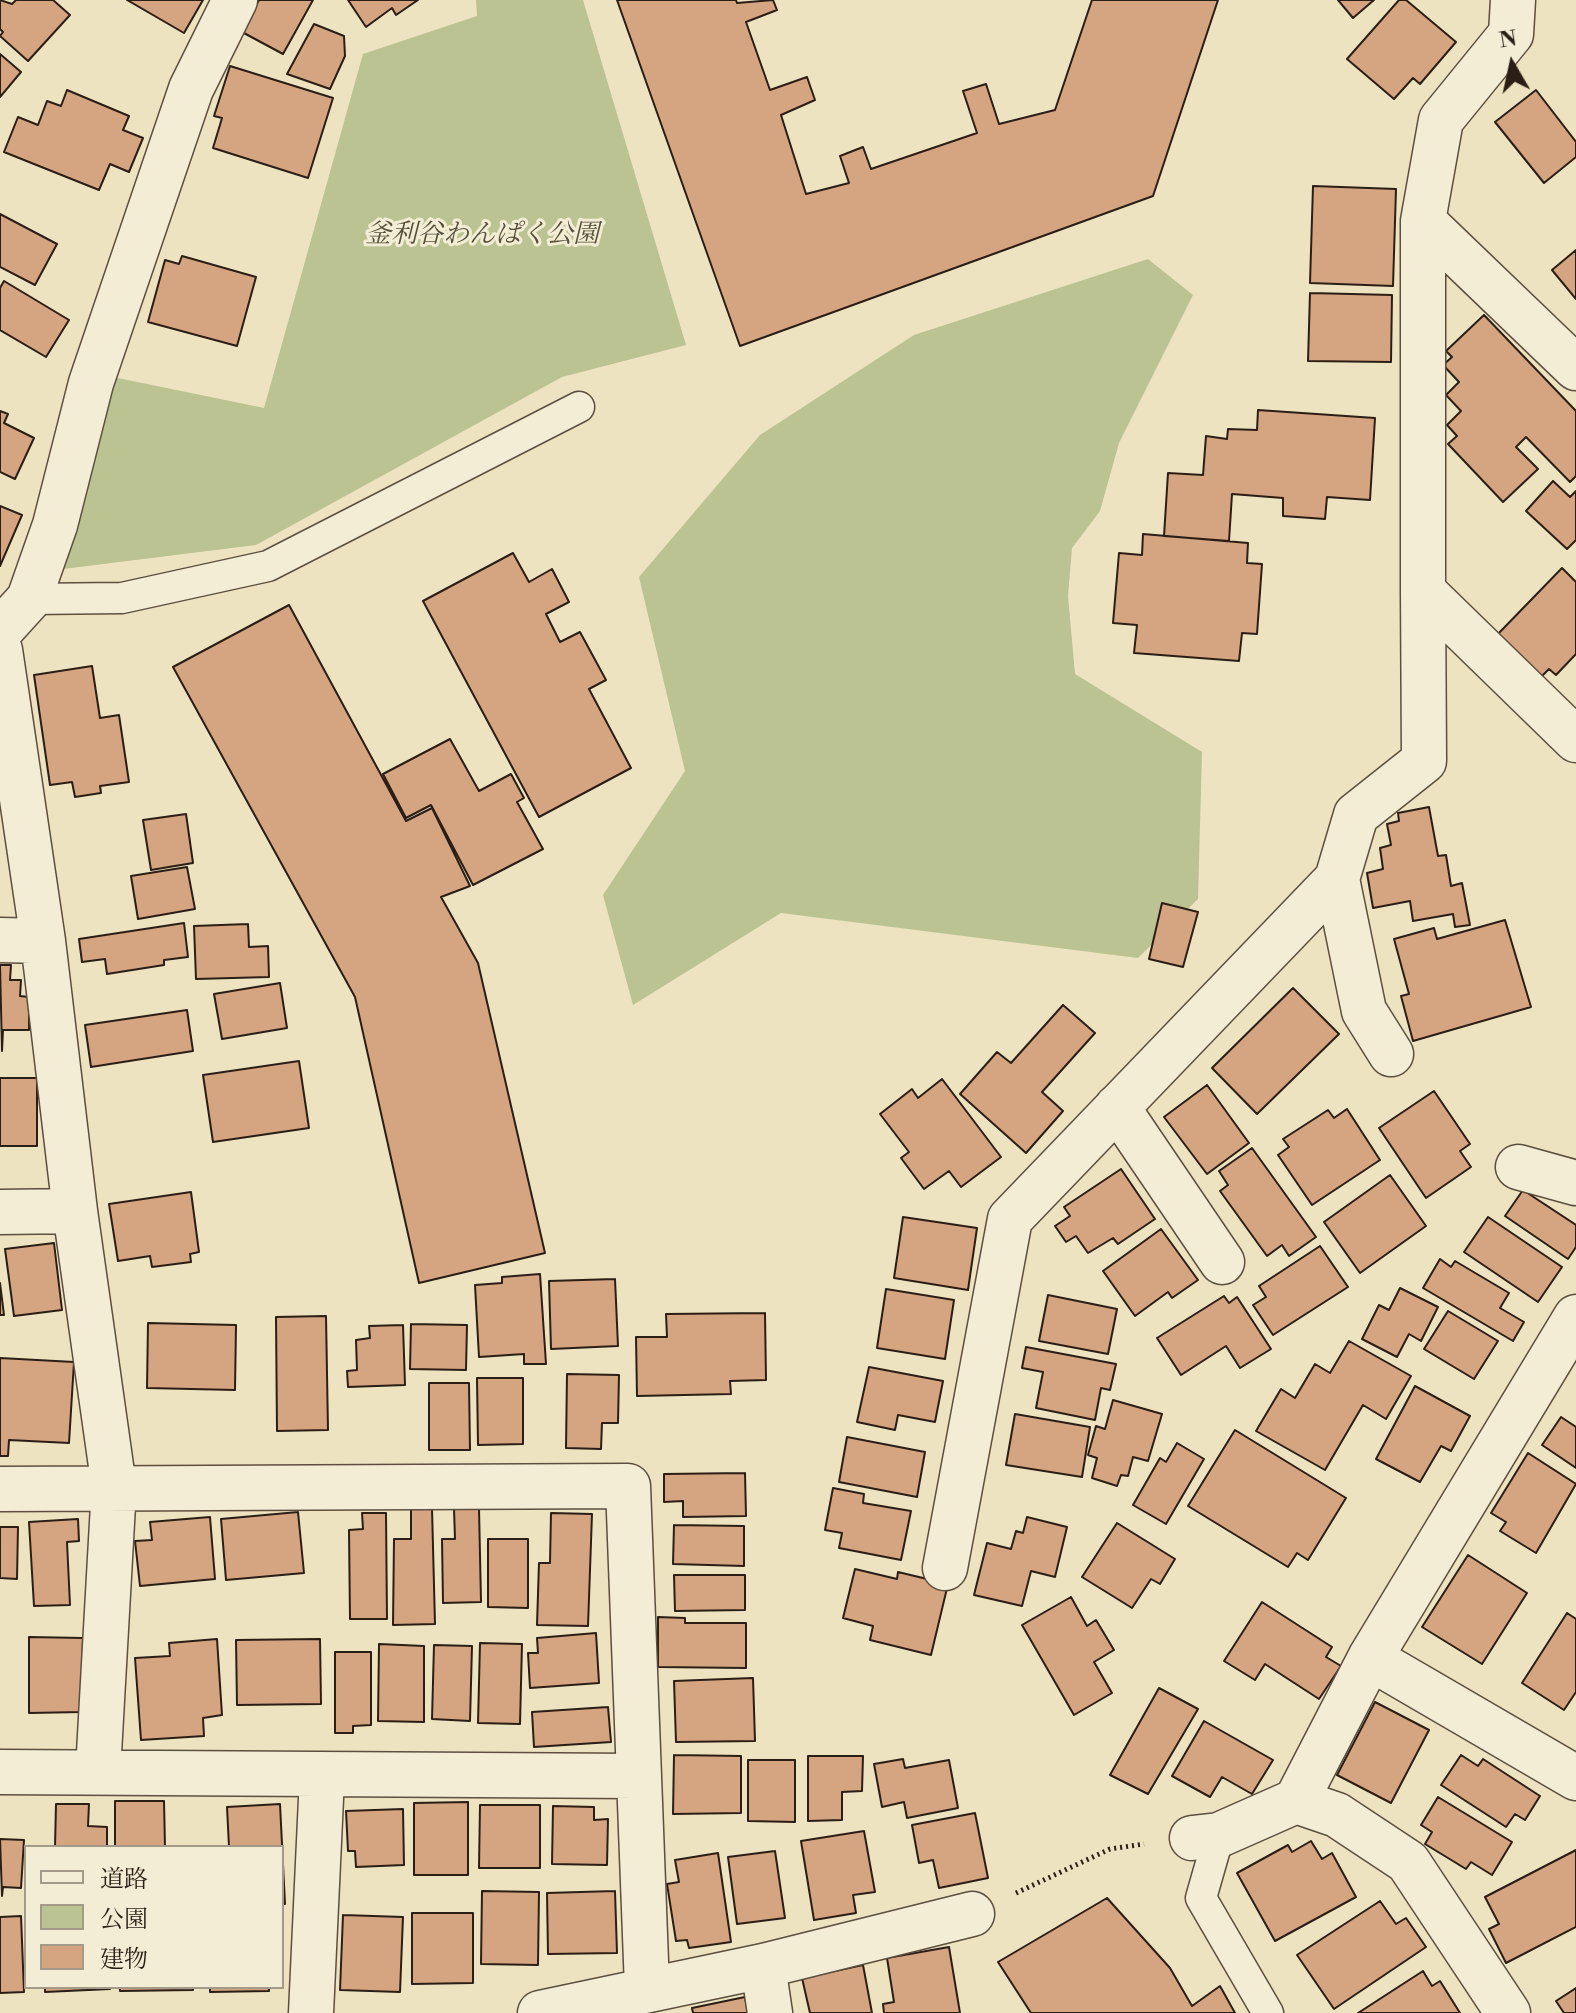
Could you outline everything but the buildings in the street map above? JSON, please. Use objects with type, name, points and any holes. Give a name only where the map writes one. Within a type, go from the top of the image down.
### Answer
[{"type":"street","points":[[0,631],[29,599],[55,525],[91,383],[191,89],[235,0]]},
{"type":"street","points":[[945,1568],[1010,1219],[1337,879],[1356,815],[1424,761],[1423,221],[1441,120],[1511,34],[1513,0]]},
{"type":"street","points":[[1423,221],[1576,368]]},
{"type":"street","points":[[1423,591],[1576,740]]},
{"type":"street","points":[[0,650],[43,941],[75,1211],[114,1487],[98,1771]]},
{"type":"street","points":[[1337,879],[1364,1011],[1391,1054]]},
{"type":"street","points":[[0,940],[43,941]]},
{"type":"street","points":[[1117,1107],[1222,1262]]},
{"type":"street","points":[[1518,1167],[1576,1183]]},
{"type":"street","points":[[0,1212],[75,1211]]},
{"type":"street","points":[[1296,1801],[1370,1658],[1576,1317]]},
{"type":"street","points":[[0,1489],[628,1486],[636,1776],[647,1988]]},
{"type":"street","points":[[1370,1658],[1576,1778]]},
{"type":"street","points":[[0,1772],[98,1771],[322,1777],[636,1776]]},
{"type":"street","points":[[311,2013],[322,1777]]},
{"type":"street","points":[[1206,1837],[1296,1801],[1337,1815],[1408,1862],[1508,2013]]},
{"type":"street","points":[[540,2013],[763,1966],[972,1914]]},
{"type":"street","points":[[763,1966],[770,2013]]},
{"type":"lane","points":[[29,599],[122,598],[268,566],[579,407]]},
{"type":"lane","points":[[1206,1837],[1201,1898],[1268,2013]]},
{"type":"path","points":[[972,1914],[1110,1849],[1206,1837]]},
{"type":"green space","name":"釜利谷わんぱく公園","points":[[476,0],[583,0],[686,345],[562,377],[256,545],[63,569],[108,376],[264,408],[363,54],[477,16]]},
{"type":"green space","points":[[1148,259],[1193,295],[1119,443],[1100,511],[1072,548],[1068,596],[1075,674],[1202,752],[1198,899],[1138,958],[781,913],[633,1005],[603,895],[685,771],[639,577],[760,435],[914,335]]}]
